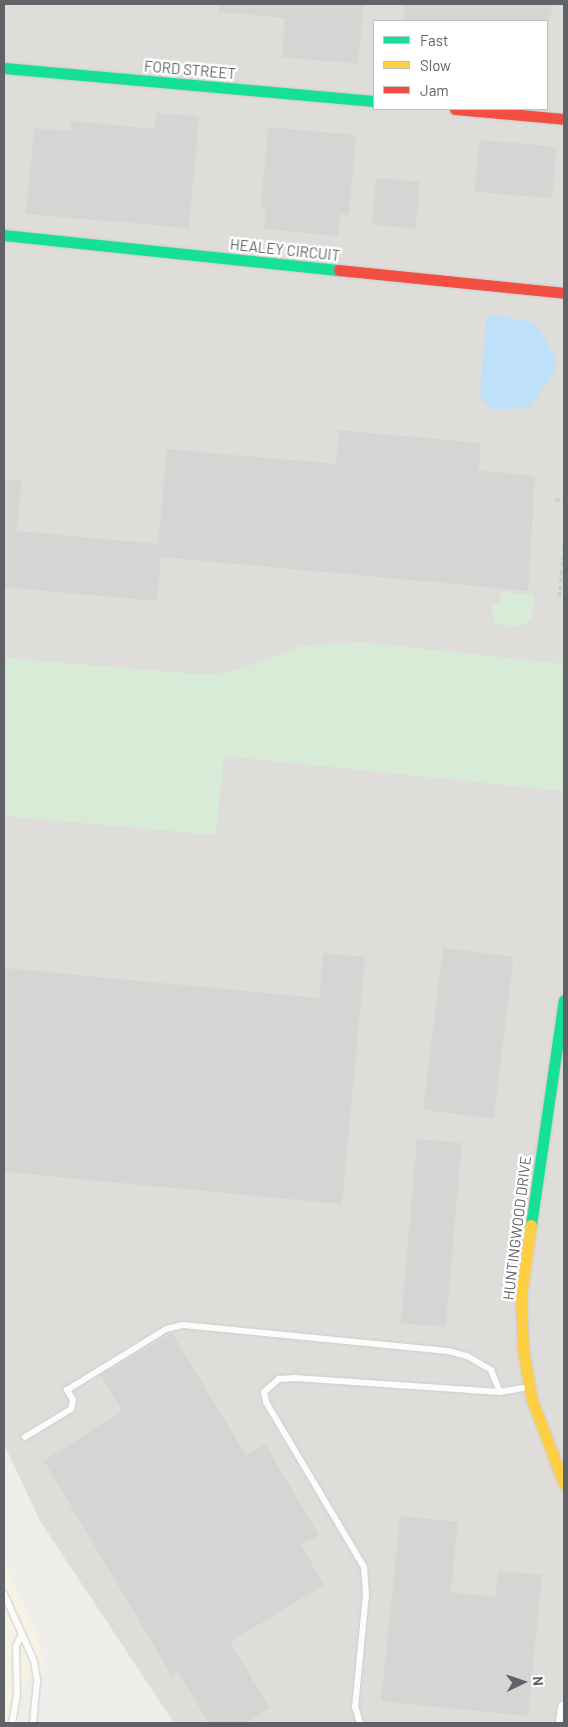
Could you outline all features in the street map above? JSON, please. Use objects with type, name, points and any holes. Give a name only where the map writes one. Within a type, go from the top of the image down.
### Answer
[{"type":"street","name":"FORD STREET","points":[[4,68],[373,102]]},
{"type":"street","points":[[466,110],[564,119]]},
{"type":"street","name":"HEALEY CIRCUIT","points":[[4,235],[564,293]]},
{"type":"street","name":"HUNTINGWOOD DRIVE","points":[[564,1000],[558,1084],[521,1296],[523,1350],[530,1387],[539,1423],[564,1484]]},
{"type":"street","points":[[562,1723],[564,1707]]},
{"type":"lane","points":[[25,1437],[71,1409],[73,1400],[67,1390],[166,1328],[183,1325],[448,1351],[467,1356],[491,1370],[500,1392]]},
{"type":"lane","points":[[360,1723],[355,1707],[366,1595],[364,1567],[266,1402],[264,1392],[279,1379],[295,1378],[500,1392],[530,1387]]},
{"type":"lane","points":[[4,1594],[7,1608],[22,1634],[34,1661],[37,1681],[33,1723]]},
{"type":"lane","points":[[12,1723],[17,1695],[16,1646],[22,1634]]},
{"type":"path","points":[[555,499],[564,500]]},
{"type":"path","points":[[559,597],[564,542]]},
{"type":"shaded area","points":[[4,4],[564,4],[564,1723],[174,1723],[40,1521],[4,1444]]},
{"type":"shaded area","points":[[4,1563],[39,1640],[44,1669],[24,1682],[18,1723],[4,1723]]},
{"type":"green space","points":[[501,592],[534,595],[532,616],[527,624],[508,628],[494,622],[491,603],[500,603]]},
{"type":"green space","points":[[361,642],[564,664],[564,791],[224,756],[216,835],[4,816],[4,658],[210,675],[241,669],[302,646]]},
{"type":"water","points":[[487,314],[529,321],[540,329],[556,358],[555,372],[529,408],[493,409],[483,402],[480,392]]},
{"type":"building","points":[[218,4],[364,4],[358,64],[282,57],[285,18],[218,12]]},
{"type":"building","points":[[405,4],[554,4],[548,20],[403,20]]},
{"type":"building","points":[[156,113],[199,116],[189,228],[26,214],[34,128],[70,131],[71,121],[155,129]]},
{"type":"building","points":[[268,127],[356,135],[349,215],[340,214],[338,236],[264,229],[266,207],[261,207]]},
{"type":"building","points":[[479,140],[557,147],[552,199],[474,192]]},
{"type":"building","points":[[376,178],[420,182],[416,229],[372,225]]},
{"type":"building","points":[[339,430],[481,443],[479,470],[535,476],[528,591],[161,557],[157,601],[4,587],[4,479],[21,481],[17,531],[158,544],[167,449],[336,464]]},
{"type":"building","points":[[443,948],[513,957],[494,1118],[423,1110]]},
{"type":"building","points":[[323,953],[365,957],[342,1204],[4,1172],[4,968],[319,998]]},
{"type":"building","points":[[417,1139],[462,1143],[446,1327],[401,1323]]},
{"type":"building","points":[[172,1333],[246,1455],[265,1444],[319,1535],[301,1545],[324,1585],[230,1642],[270,1708],[245,1723],[209,1723],[178,1672],[172,1676],[44,1461],[122,1411],[101,1375]]},
{"type":"building","points":[[400,1516],[458,1522],[451,1592],[495,1597],[498,1571],[542,1575],[528,1716],[381,1701]]},
{"type":"traffic: fast","points":[[4,68],[373,101]]},
{"type":"traffic: fast","points":[[4,235],[339,270]]},
{"type":"traffic: fast","points":[[531,1225],[564,1000]]},
{"type":"traffic: slow","points":[[531,1225],[521,1296],[523,1350],[532,1400],[564,1484]]},
{"type":"traffic: jam","points":[[466,110],[564,119]]},
{"type":"traffic: jam","points":[[339,270],[564,293]]}]
